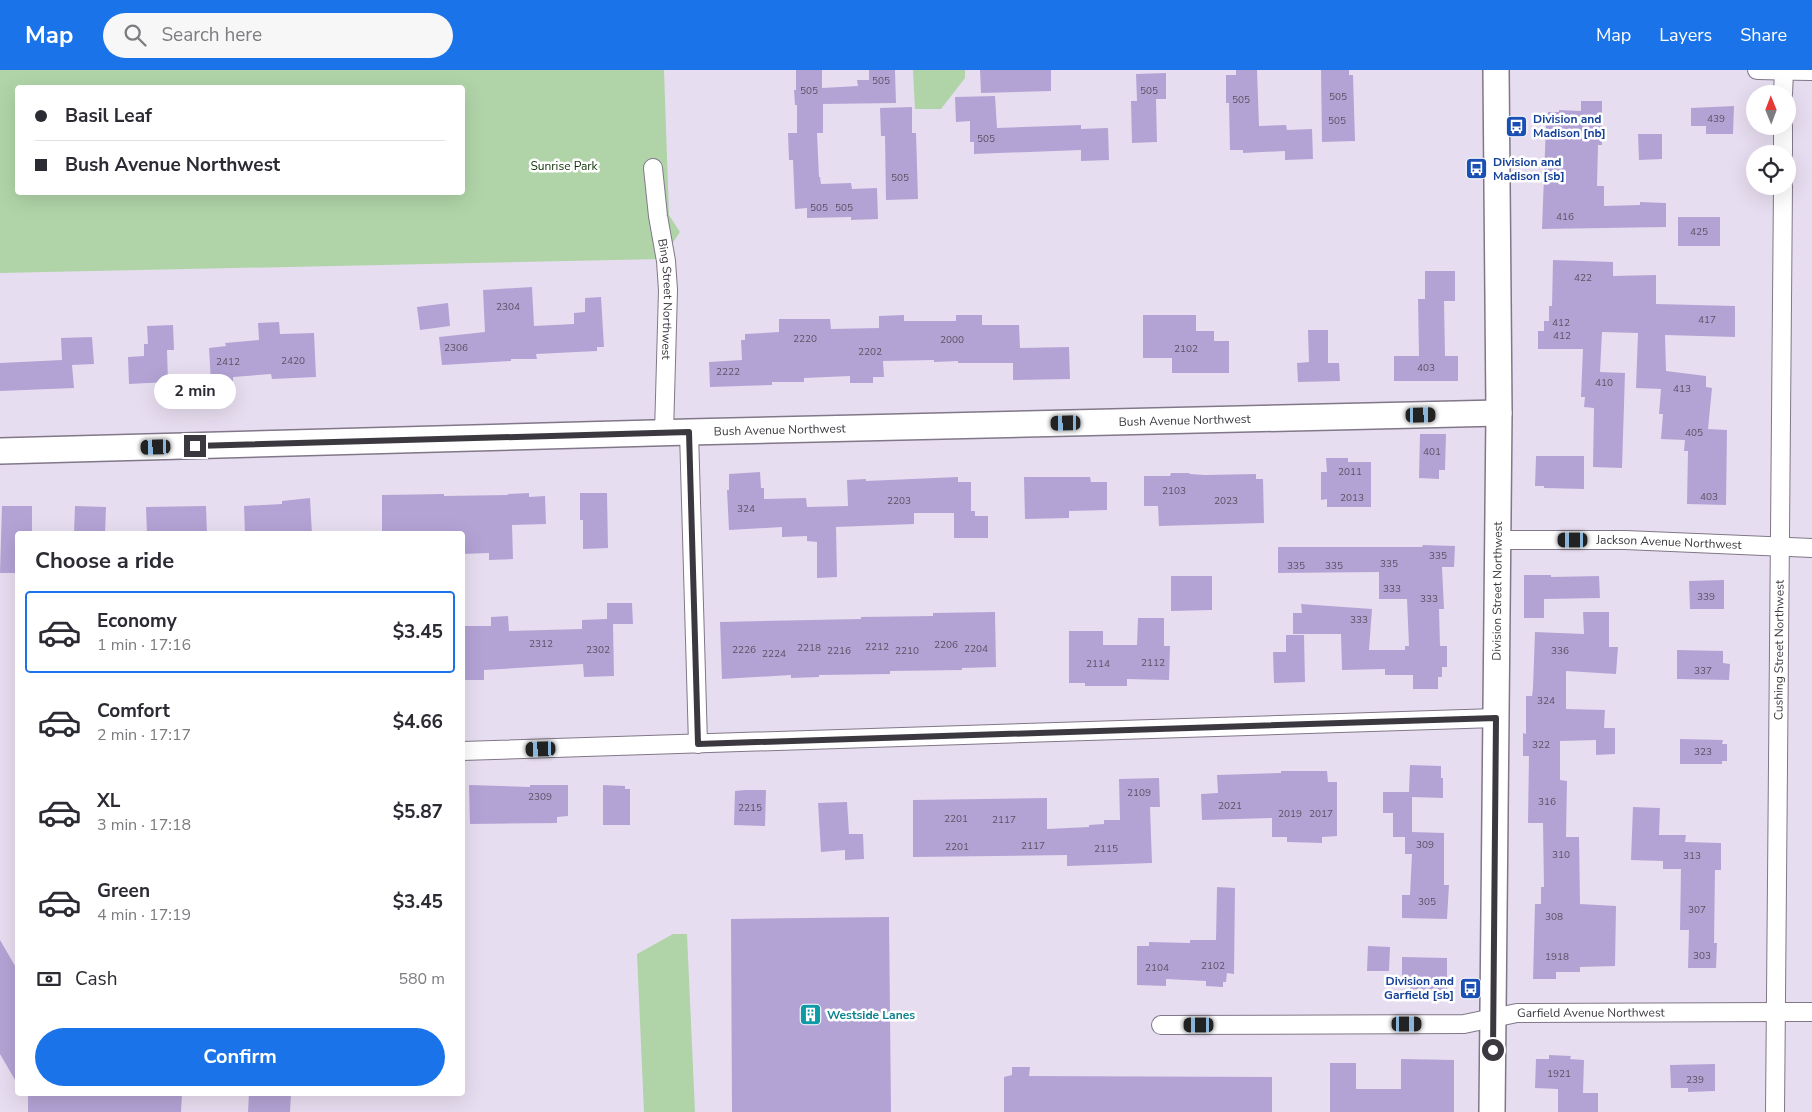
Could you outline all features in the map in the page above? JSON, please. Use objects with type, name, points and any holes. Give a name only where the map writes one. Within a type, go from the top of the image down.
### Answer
[{"type":"street","name":"Division Street Northwest","points":[[1492,1112],[1499,413],[1496,70]]},
{"type":"street","points":[[1757,70],[1812,71]]},
{"type":"street","points":[[1783,85],[1784,71]]},
{"type":"street","name":"Bing Street Northwest","points":[[653,168],[658,216],[666,261],[668,290],[664,433]]},
{"type":"street","name":"Cushing Street Northwest","points":[[1775,1112],[1783,195]]},
{"type":"street","name":"Bush Avenue Northwest","points":[[0,451],[689,432],[1499,413]]},
{"type":"street","points":[[689,432],[698,744]]},
{"type":"street","name":"Jackson Avenue Northwest","points":[[1497,540],[1625,540],[1812,548]]},
{"type":"street","points":[[465,752],[1496,718]]},
{"type":"street","name":"Garfield Avenue Northwest","points":[[1161,1025],[1464,1024],[1517,1013],[1812,1012]]},
{"type":"green space","name":"Sunrise Park","points":[[0,70],[664,70],[669,215],[680,232],[662,259],[0,273]]},
{"type":"green space","points":[[913,70],[965,70],[965,78],[941,109],[915,109]]},
{"type":"green space","points":[[673,934],[687,934],[695,1112],[644,1112],[637,954]]},
{"type":"building","points":[[796,70],[822,70],[822,88],[858,86],[857,80],[869,80],[869,70],[895,70],[896,103],[823,104],[823,133],[817,133],[821,184],[851,183],[852,189],[877,188],[878,219],[851,220],[851,217],[807,218],[807,208],[795,209],[793,160],[789,160],[788,133],[797,133],[797,105],[795,105],[794,90],[796,90]]},
{"type":"building","points":[[980,70],[1051,70],[1051,91],[981,93]]},
{"type":"building","points":[[1236,70],[1257,70],[1259,126],[1286,125],[1287,130],[1312,129],[1313,159],[1285,160],[1285,151],[1243,153],[1243,150],[1230,150],[1229,103],[1226,103],[1226,75],[1236,75]]},
{"type":"building","points":[[1321,70],[1349,70],[1349,75],[1353,75],[1355,141],[1322,142]]},
{"type":"building","points":[[1166,73],[1166,99],[1156,99],[1157,142],[1132,143],[1131,101],[1137,101],[1136,74]]},
{"type":"building","points":[[995,96],[997,128],[1081,125],[1081,129],[1108,128],[1109,160],[1081,161],[1081,150],[974,154],[974,142],[970,142],[970,121],[956,122],[955,97]]},
{"type":"building","points":[[1581,101],[1602,101],[1602,145],[1598,145],[1597,186],[1604,186],[1604,206],[1640,205],[1640,202],[1666,203],[1666,227],[1542,229],[1548,112],[1559,112],[1559,110],[1581,111]]},
{"type":"building","points":[[1734,106],[1733,134],[1706,134],[1706,126],[1691,126],[1691,108]]},
{"type":"building","points":[[912,107],[912,133],[916,133],[918,199],[886,200],[885,136],[881,136],[880,108]]},
{"type":"building","points":[[1638,134],[1662,134],[1662,159],[1639,160]]},
{"type":"building","points":[[1678,217],[1720,217],[1720,246],[1678,246]]},
{"type":"building","points":[[1553,260],[1613,262],[1613,276],[1656,275],[1656,304],[1735,306],[1735,337],[1665,335],[1666,371],[1706,376],[1706,387],[1712,388],[1708,429],[1727,430],[1726,505],[1687,504],[1688,451],[1684,451],[1685,440],[1661,439],[1663,414],[1659,414],[1661,389],[1636,388],[1638,333],[1602,332],[1600,372],[1625,373],[1622,468],[1593,467],[1594,408],[1584,407],[1585,397],[1581,397],[1583,349],[1538,349],[1538,331],[1544,331],[1544,321],[1549,321],[1549,306],[1552,306]]},
{"type":"building","points":[[1425,271],[1455,271],[1455,301],[1444,301],[1445,356],[1458,356],[1458,381],[1394,381],[1394,356],[1419,356],[1418,299],[1425,299]]},
{"type":"building","points":[[532,287],[534,326],[574,324],[574,313],[585,312],[585,298],[601,297],[604,347],[597,347],[597,351],[536,354],[537,359],[511,359],[511,361],[442,365],[439,337],[485,332],[483,290]]},
{"type":"building","points":[[448,303],[450,326],[420,330],[417,307]]},
{"type":"building","points":[[904,315],[904,321],[956,321],[956,315],[982,315],[982,325],[1019,325],[1020,348],[1069,347],[1070,379],[1013,380],[1013,363],[958,363],[958,361],[934,362],[934,360],[883,361],[884,377],[873,377],[873,383],[850,383],[850,376],[804,378],[804,382],[772,382],[772,385],[710,387],[709,362],[742,360],[741,340],[745,340],[745,334],[779,332],[779,319],[830,319],[831,329],[879,328],[879,316]]},
{"type":"building","points":[[1143,315],[1196,315],[1196,331],[1214,331],[1214,341],[1229,341],[1229,373],[1172,373],[1172,358],[1143,358]]},
{"type":"building","points":[[279,322],[280,334],[314,333],[316,377],[272,379],[271,374],[233,377],[233,381],[211,383],[209,348],[226,346],[225,343],[259,340],[258,323]]},
{"type":"building","points":[[173,325],[174,350],[167,350],[168,382],[129,384],[128,357],[144,356],[144,344],[148,344],[147,326]]},
{"type":"building","points":[[1308,330],[1328,330],[1328,363],[1339,363],[1340,381],[1298,382],[1297,363],[1309,362]]},
{"type":"building","points":[[92,337],[94,364],[72,365],[74,388],[0,391],[0,363],[62,360],[61,338]]},
{"type":"building","points":[[1420,434],[1446,434],[1445,470],[1439,470],[1439,479],[1419,478]]},
{"type":"building","points":[[1536,456],[1584,456],[1584,489],[1535,486]]},
{"type":"building","points":[[1326,458],[1348,458],[1348,462],[1371,462],[1371,507],[1327,507],[1327,499],[1321,500],[1321,472],[1327,472]]},
{"type":"building","points":[[760,472],[761,488],[764,488],[764,499],[806,498],[807,507],[848,506],[847,480],[866,479],[866,481],[958,477],[958,482],[971,482],[971,511],[975,511],[975,516],[988,516],[988,538],[954,538],[954,513],[914,513],[914,524],[836,527],[837,577],[817,578],[817,542],[807,541],[807,536],[782,537],[782,527],[729,530],[727,490],[729,490],[729,474]]},
{"type":"building","points":[[1171,473],[1205,475],[1256,474],[1256,479],[1263,479],[1264,523],[1159,526],[1158,506],[1144,506],[1144,476],[1170,476]]},
{"type":"building","points":[[1024,477],[1090,477],[1091,482],[1107,482],[1107,510],[1069,511],[1069,518],[1025,519]]},
{"type":"building","points":[[529,493],[529,497],[545,496],[546,524],[512,525],[513,559],[489,560],[489,553],[465,554],[465,531],[382,531],[382,495]]},
{"type":"building","points":[[580,493],[607,493],[608,548],[583,549],[583,520],[580,520]]},
{"type":"building","points":[[310,498],[312,531],[245,531],[244,506],[282,504],[282,501]]},
{"type":"building","points":[[2,506],[32,506],[32,531],[15,531],[15,573],[0,573]]},
{"type":"building","points":[[75,506],[106,507],[105,531],[74,531]]},
{"type":"building","points":[[206,506],[207,531],[147,531],[146,507]]},
{"type":"building","points":[[1423,545],[1455,546],[1454,567],[1442,567],[1444,609],[1439,609],[1440,646],[1447,646],[1447,667],[1442,667],[1442,677],[1438,677],[1438,689],[1413,689],[1413,675],[1385,675],[1385,669],[1342,670],[1341,634],[1293,634],[1293,613],[1302,613],[1301,604],[1372,609],[1369,650],[1405,650],[1405,646],[1409,646],[1407,599],[1379,599],[1379,572],[1278,573],[1278,547],[1422,547]]},
{"type":"building","points":[[1524,575],[1551,575],[1551,577],[1599,576],[1600,598],[1544,599],[1544,618],[1524,618]]},
{"type":"building","points":[[1171,576],[1212,576],[1212,610],[1171,611]]},
{"type":"building","points":[[1724,580],[1724,609],[1690,609],[1689,581]]},
{"type":"building","points":[[607,603],[632,603],[633,624],[613,624],[614,676],[584,677],[583,664],[484,670],[484,680],[465,680],[465,626],[491,626],[491,617],[508,616],[509,631],[582,629],[582,620],[607,619]]},
{"type":"building","points":[[995,612],[996,667],[962,668],[962,670],[890,671],[890,674],[819,675],[819,677],[791,678],[791,675],[722,679],[720,622],[861,619],[861,617],[933,616],[933,613]]},
{"type":"building","points":[[1583,612],[1609,612],[1609,647],[1618,647],[1616,674],[1566,671],[1566,709],[1605,710],[1604,728],[1615,728],[1615,754],[1596,755],[1596,740],[1560,741],[1560,780],[1567,781],[1566,837],[1579,837],[1580,904],[1616,906],[1615,966],[1580,967],[1580,972],[1556,972],[1556,979],[1533,979],[1535,904],[1541,904],[1541,887],[1544,887],[1543,823],[1528,823],[1529,756],[1523,756],[1523,733],[1526,734],[1526,696],[1532,696],[1535,632],[1584,634]]},
{"type":"building","points":[[1138,618],[1164,618],[1164,646],[1170,646],[1169,680],[1127,679],[1127,686],[1085,686],[1085,683],[1069,683],[1069,631],[1103,631],[1103,645],[1137,645]]},
{"type":"building","points":[[1286,635],[1304,635],[1305,682],[1274,683],[1273,652],[1286,652]]},
{"type":"building","points":[[1677,650],[1723,651],[1723,663],[1730,664],[1729,680],[1677,679]]},
{"type":"building","points":[[1680,739],[1723,740],[1722,744],[1727,744],[1727,761],[1722,761],[1722,764],[1680,764]]},
{"type":"building","points":[[1410,765],[1441,766],[1443,798],[1412,797],[1412,832],[1444,833],[1444,885],[1449,885],[1447,919],[1402,918],[1402,895],[1410,895],[1412,854],[1405,854],[1405,837],[1393,837],[1393,813],[1383,813],[1383,792],[1409,792]]},
{"type":"building","points":[[1281,771],[1327,771],[1328,782],[1337,782],[1337,836],[1322,837],[1322,843],[1287,842],[1287,837],[1272,837],[1272,818],[1202,820],[1201,794],[1218,793],[1217,775],[1281,773]]},
{"type":"building","points":[[1159,778],[1160,807],[1150,807],[1152,863],[1067,866],[1067,855],[913,857],[913,800],[1047,798],[1047,829],[1089,827],[1089,825],[1104,824],[1104,820],[1120,820],[1119,779]]},
{"type":"building","points":[[469,785],[530,787],[530,785],[568,785],[568,816],[557,817],[557,823],[470,824]]},
{"type":"building","points":[[603,785],[625,786],[625,789],[630,789],[630,825],[603,825]]},
{"type":"building","points":[[766,790],[765,826],[734,825],[735,791]]},
{"type":"building","points":[[847,802],[849,834],[863,834],[864,859],[845,860],[845,850],[821,852],[818,803]]},
{"type":"building","points":[[1633,807],[1660,808],[1659,835],[1686,835],[1685,842],[1721,843],[1721,870],[1715,870],[1714,943],[1717,943],[1716,968],[1688,968],[1689,930],[1680,930],[1681,869],[1663,869],[1663,861],[1631,860]]},
{"type":"building","points":[[1217,887],[1235,888],[1234,974],[1227,973],[1226,982],[1223,982],[1223,987],[1206,986],[1206,981],[1166,979],[1166,986],[1137,985],[1137,946],[1149,946],[1149,942],[1190,943],[1190,940],[1216,940]]},
{"type":"building","name":"Westside Lanes","points":[[889,917],[891,1112],[732,1112],[731,919]]},
{"type":"building","points":[[0,940],[15,966],[15,1080],[0,1054]]},
{"type":"building","points":[[1368,946],[1390,947],[1389,971],[1367,971]]},
{"type":"building","points":[[1402,957],[1447,958],[1447,990],[1410,989],[1410,985],[1402,985]]},
{"type":"building","points":[[1549,1055],[1571,1056],[1570,1059],[1584,1060],[1583,1093],[1598,1093],[1598,1112],[1558,1112],[1558,1089],[1535,1088],[1536,1059],[1549,1059]]},
{"type":"building","points":[[1401,1059],[1454,1060],[1454,1112],[1330,1112],[1330,1063],[1356,1063],[1356,1089],[1401,1089]]},
{"type":"building","points":[[1715,1064],[1715,1091],[1688,1092],[1688,1088],[1671,1088],[1670,1065]]},
{"type":"building","points":[[1012,1067],[1030,1067],[1029,1076],[1272,1077],[1272,1112],[1004,1112],[1004,1077],[1012,1075]]},
{"type":"building","points":[[28,1096],[182,1096],[181,1112],[28,1112]]},
{"type":"building","points":[[249,1096],[291,1096],[290,1112],[248,1112]]},
{"type":"place","name":"Division and Madison [nb]","points":[[1517,126]]},
{"type":"place","name":"Division and Madison [sb]","points":[[1477,169]]},
{"type":"place","name":"Division and Garfield [sb]","points":[[1470,988]]},
{"type":"place","name":"Westside Lanes","points":[[811,1015]]},
{"type":"route","points":[[195,446],[689,432],[698,744],[1496,718],[1493,1050]]}]
